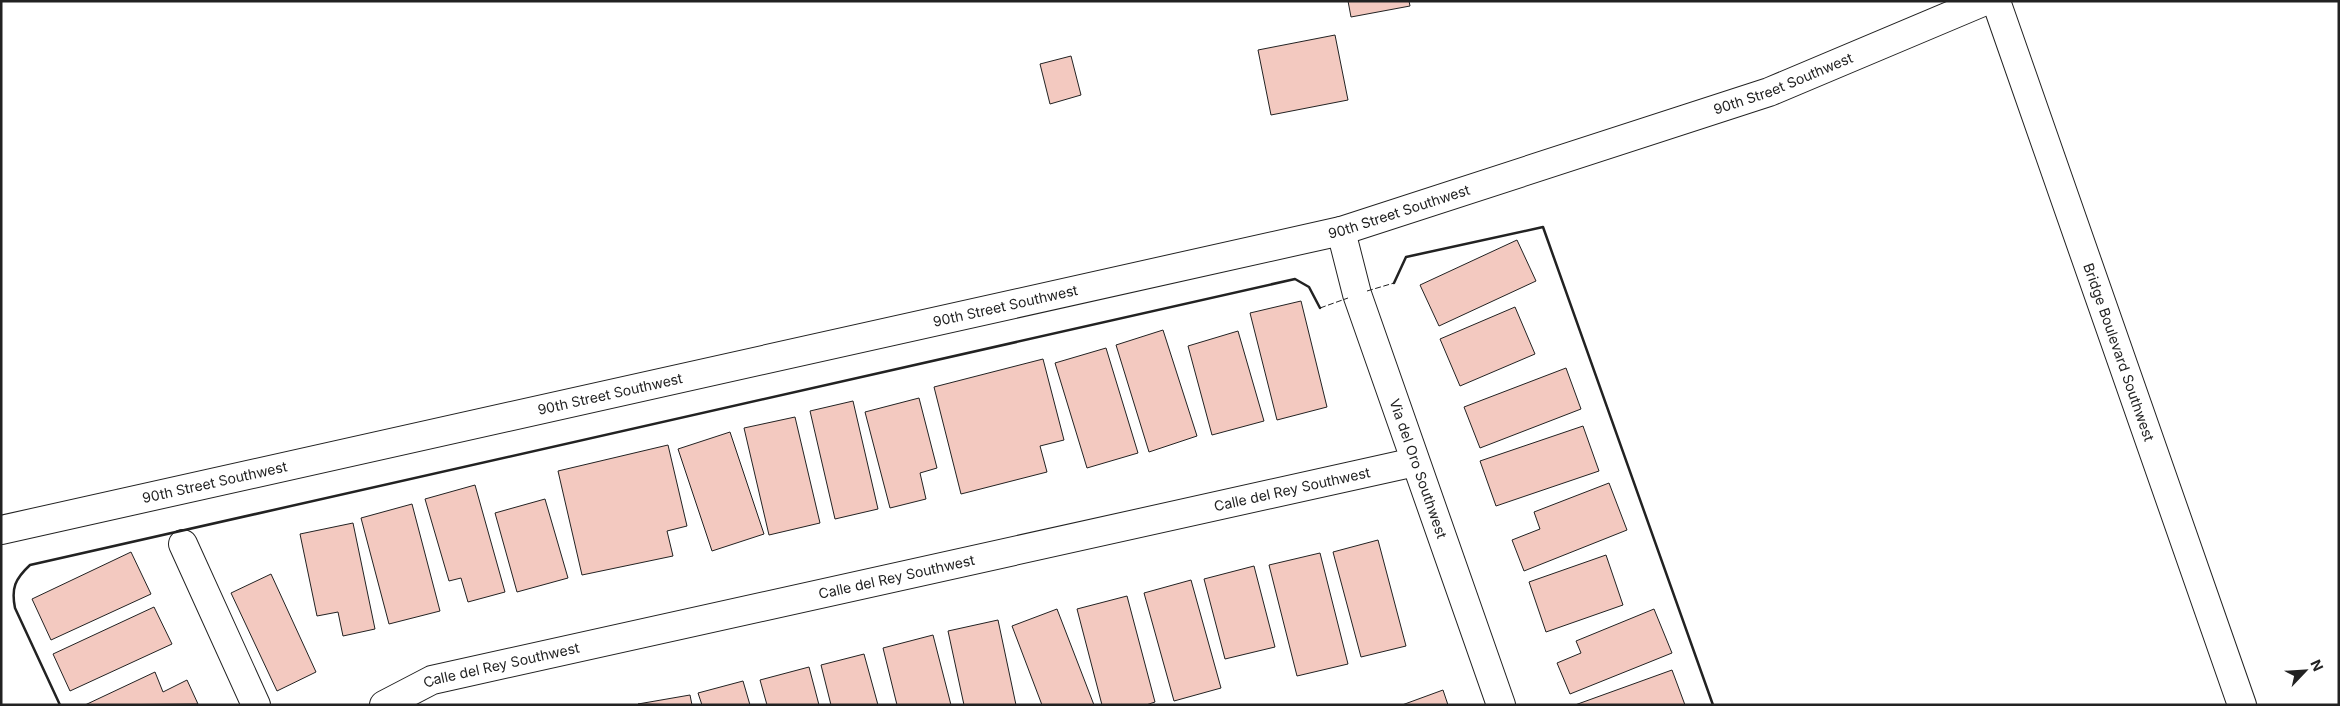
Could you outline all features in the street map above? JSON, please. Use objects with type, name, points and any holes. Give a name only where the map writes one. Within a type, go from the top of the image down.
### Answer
[{"type":"street","name":"90th Street Southwest","points":[[1,530],[1341,231],[1769,92],[1985,1]]},
{"type":"street","name":"Bridge Boulevard Southwest","points":[[1996,1],[2242,705]]},
{"type":"street","name":"Via del Oro Southwest","points":[[1341,231],[1357,294],[1501,705]]},
{"type":"street","name":"Calle del Rey Southwest","points":[[384,705],[432,680],[1415,462]]},
{"type":"street","points":[[183,544],[256,705]]},
{"type":"building","points":[[1348,1],[1409,1],[1410,6],[1351,17]]},
{"type":"building","points":[[1335,35],[1348,100],[1271,115],[1258,50]]},
{"type":"building","points":[[1071,56],[1081,95],[1050,104],[1040,64]]},
{"type":"building","points":[[1517,240],[1536,281],[1439,326],[1420,285]]},
{"type":"building","points":[[1301,301],[1327,407],[1277,420],[1250,313]]},
{"type":"building","points":[[1515,307],[1535,354],[1460,386],[1440,339]]},
{"type":"building","points":[[1163,330],[1197,436],[1149,452],[1116,345]]},
{"type":"building","points":[[1238,331],[1264,421],[1212,435],[1188,346]]},
{"type":"building","points":[[1106,348],[1138,453],[1087,468],[1055,363]]},
{"type":"building","points":[[1043,359],[1064,440],[1040,446],[1047,472],[961,494],[934,387]]},
{"type":"building","points":[[1566,368],[1581,409],[1480,448],[1464,407]]},
{"type":"building","points":[[919,398],[937,468],[920,473],[926,499],[890,508],[865,412]]},
{"type":"building","points":[[853,401],[878,509],[835,519],[810,411]]},
{"type":"building","points":[[795,417],[820,523],[769,535],[744,428]]},
{"type":"building","points":[[1583,426],[1599,471],[1496,506],[1480,461]]},
{"type":"building","points":[[730,432],[764,534],[712,551],[678,449]]},
{"type":"building","points":[[668,445],[687,526],[667,531],[673,556],[582,575],[558,471]]},
{"type":"building","points":[[1609,483],[1627,530],[1524,571],[1512,540],[1540,529],[1534,512]]},
{"type":"building","points":[[475,485],[505,592],[468,602],[461,578],[449,581],[425,499]]},
{"type":"building","points":[[545,499],[568,578],[517,592],[495,513]]},
{"type":"building","points":[[412,504],[440,611],[389,624],[361,518]]},
{"type":"building","points":[[353,523],[375,629],[343,636],[338,612],[317,616],[300,534]]},
{"type":"building","points":[[1378,540],[1406,646],[1361,657],[1333,552]]},
{"type":"building","points":[[131,552],[151,594],[51,640],[32,599]]},
{"type":"building","points":[[1320,553],[1348,664],[1297,676],[1269,565]]},
{"type":"building","points":[[1606,555],[1623,605],[1546,632],[1529,582]]},
{"type":"building","points":[[1254,566],[1275,647],[1225,659],[1204,579]]},
{"type":"building","points":[[271,574],[316,672],[277,691],[231,593]]},
{"type":"building","points":[[1191,580],[1221,688],[1174,701],[1144,593]]},
{"type":"building","points":[[1127,596],[1155,702],[1146,705],[1102,705],[1077,609]]},
{"type":"building","points":[[154,607],[172,644],[70,691],[53,654]]},
{"type":"building","points":[[1057,609],[1094,705],[1042,705],[1012,626]]},
{"type":"building","points":[[1654,609],[1672,653],[1570,694],[1557,663],[1581,653],[1576,641]]},
{"type":"building","points":[[998,620],[1016,705],[964,705],[948,631]]},
{"type":"building","points":[[933,635],[951,705],[897,705],[883,648]]},
{"type":"building","points":[[864,654],[878,705],[831,705],[821,665]]},
{"type":"building","points":[[809,667],[819,705],[767,705],[760,680]]},
{"type":"building","points":[[1672,670],[1685,705],[1575,705]]},
{"type":"building","points":[[155,672],[163,692],[187,680],[198,704],[85,705]]},
{"type":"building","points":[[743,681],[750,705],[702,705],[698,693]]},
{"type":"building","points":[[1443,690],[1448,705],[1402,705]]},
{"type":"building","points":[[690,695],[692,705],[638,704]]},
{"type":"fence","points":[[1367,291],[1394,283]]},
{"type":"fence","points":[[1320,308],[1348,298]]},
{"type":"wall","points":[[1394,283],[1406,257],[1543,227],[1713,705]]},
{"type":"wall","points":[[60,705],[15,608],[15,584],[30,565],[1295,279],[1309,287],[1320,308]]}]
